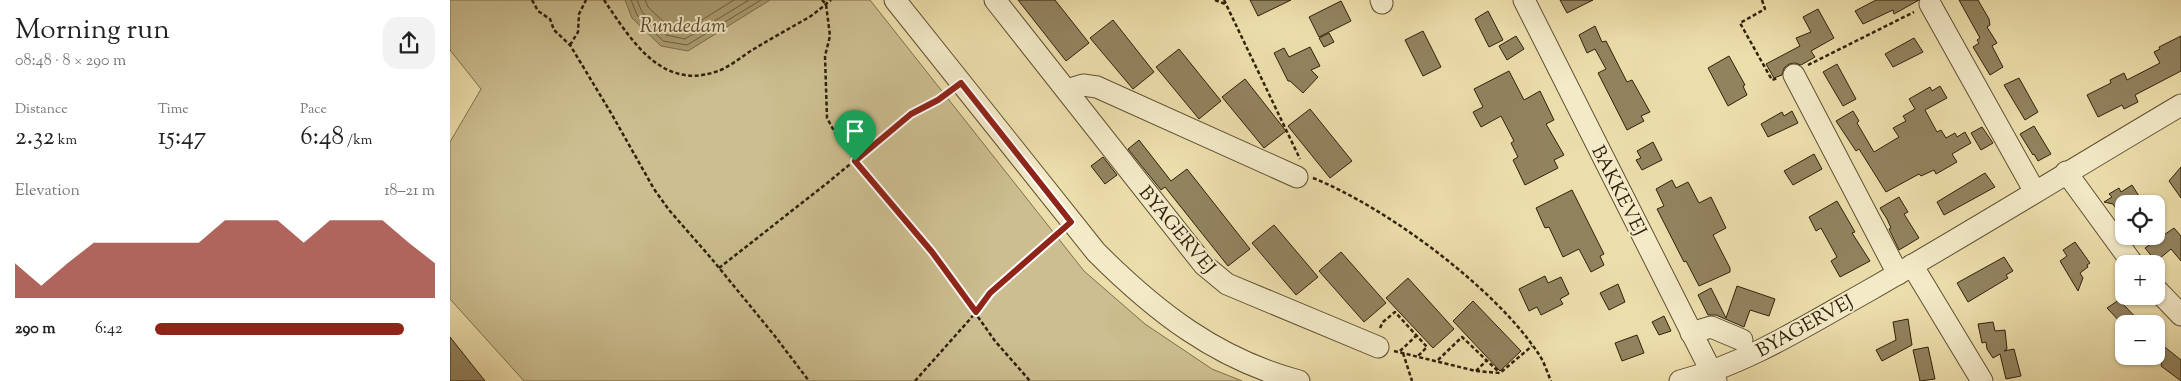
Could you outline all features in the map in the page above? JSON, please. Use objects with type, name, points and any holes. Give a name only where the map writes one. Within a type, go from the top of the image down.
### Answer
[{"type":"street","points":[[895,0],[1071,222],[1096,252],[1129,286],[1165,315],[1209,344],[1245,362],[1298,381]]},
{"type":"street","name":"BYAGERVEJ","points":[[995,0],[1204,265],[1227,284],[1374,346]]},
{"type":"street","name":"BAKKEVEJ","points":[[1524,0],[1714,377]]},
{"type":"street","points":[[1930,4],[2035,192]]},
{"type":"street","points":[[1794,75],[1905,270],[1982,381]]},
{"type":"street","points":[[1067,90],[1083,85],[1097,86],[1299,169]]},
{"type":"street","name":"BYAGERVEJ","points":[[1680,381],[1714,377],[1774,344],[1905,270],[2066,172],[2181,105]]},
{"type":"street","points":[[2066,172],[2126,255]]},
{"type":"street","points":[[2165,298],[2181,315]]},
{"type":"street","points":[[1691,333],[1711,327],[1742,340]]},
{"type":"path","points":[[532,0],[538,11],[550,19],[554,30],[570,45],[654,190],[668,210],[719,268],[808,381]]},
{"type":"path","points":[[570,45],[578,32],[579,14],[586,0]]},
{"type":"path","points":[[604,0],[634,44],[651,59],[676,73],[698,76],[717,72],[806,19],[831,0]]},
{"type":"path","points":[[822,0],[826,4],[830,36],[826,56],[827,118],[838,140],[932,252],[995,341],[1030,381]]},
{"type":"path","points":[[1215,0],[1226,5]]},
{"type":"path","points":[[1224,0],[1299,169],[1308,176],[1324,182],[1374,210],[1435,252],[1495,302],[1539,354],[1551,381]]},
{"type":"path","points":[[1762,0],[1765,9],[1740,23],[1772,80],[1794,75],[1816,60],[1930,4]]},
{"type":"path","points":[[719,268],[855,161],[911,114],[938,100],[961,83]]},
{"type":"path","points":[[915,381],[976,312],[990,293],[1071,222]]},
{"type":"path","points":[[1418,356],[1427,347],[1395,312],[1384,322],[1374,346],[1418,356],[1438,360],[1476,371],[1500,373],[1532,346]]},
{"type":"path","points":[[1401,352],[1417,335]]},
{"type":"path","points":[[1438,360],[1462,337],[1500,373]]},
{"type":"path","points":[[1401,352],[1412,381]]},
{"type":"path","points":[[1476,371],[1487,360]]},
{"type":"shaded area","points":[[450,0],[870,0],[1084,271],[1145,324],[1212,369],[1242,381],[524,381],[450,299],[450,142],[481,89],[450,50]]},
{"type":"water","name":"Rundedam","points":[[625,0],[770,0],[688,51],[661,46],[632,18]]},
{"type":"building","points":[[1018,0],[1055,0],[1089,43],[1066,61]]},
{"type":"building","points":[[1250,0],[1291,0],[1258,16]]},
{"type":"building","points":[[1560,0],[1593,0],[1567,13]]},
{"type":"building","points":[[1876,0],[1919,0],[1894,14],[1893,10],[1863,24],[1855,11]]},
{"type":"building","points":[[1959,0],[1978,0],[1989,19],[1990,25],[1987,27],[1997,43],[1992,46],[2003,67],[1990,75],[1973,47],[1979,43],[1977,40],[1980,38]]},
{"type":"building","points":[[1341,1],[1351,21],[1319,37],[1309,17]]},
{"type":"building","points":[[1818,9],[1834,38],[1811,51],[1815,57],[1801,65],[1789,64],[1784,68],[1782,75],[1774,78],[1766,64],[1800,46],[1796,38],[1811,32],[1803,17]]},
{"type":"building","points":[[1488,11],[1503,40],[1489,47],[1475,19]]},
{"type":"building","points":[[1113,20],[1154,72],[1133,89],[1090,38]]},
{"type":"building","points":[[1595,26],[1602,42],[1606,41],[1627,82],[1632,80],[1650,112],[1641,116],[1644,121],[1627,130],[1598,73],[1606,69],[1595,49],[1587,53],[1579,35]]},
{"type":"building","points":[[1423,31],[1441,67],[1423,76],[1405,40]]},
{"type":"building","points":[[1329,33],[1334,42],[1324,47],[1319,38]]},
{"type":"building","points":[[1516,36],[1524,49],[1507,60],[1499,46]]},
{"type":"building","points":[[2181,36],[2181,71],[2135,95],[2138,102],[2124,109],[2122,105],[2098,117],[2087,95],[2111,83],[2110,80],[2124,73],[2127,80],[2160,63],[2154,52],[2160,49],[2159,47]]},
{"type":"building","points":[[1914,38],[1923,52],[1893,67],[1885,54]]},
{"type":"building","points":[[1310,47],[1320,66],[1311,70],[1318,77],[1303,93],[1288,81],[1274,53],[1284,48],[1289,57]]},
{"type":"building","points":[[1179,49],[1221,101],[1199,119],[1156,67]]},
{"type":"building","points":[[1729,56],[1745,85],[1743,86],[1747,95],[1728,106],[1708,68]]},
{"type":"building","points":[[1837,64],[1856,99],[1843,106],[1823,72]]},
{"type":"building","points":[[1509,71],[1524,100],[1540,91],[1554,120],[1546,124],[1564,155],[1554,160],[1558,168],[1525,185],[1513,160],[1518,157],[1511,143],[1514,141],[1501,116],[1481,127],[1473,112],[1483,107],[1474,89]]},
{"type":"building","points":[[2019,78],[2038,112],[2025,120],[2004,85]]},
{"type":"building","points":[[1245,79],[1286,131],[1264,148],[1222,97]]},
{"type":"building","points":[[1940,86],[1947,98],[1925,110],[1937,132],[1941,130],[1946,138],[1955,133],[1957,137],[1965,132],[1971,143],[1952,154],[1957,162],[1936,174],[1934,170],[1921,176],[1919,174],[1886,192],[1859,149],[1856,151],[1836,121],[1853,111],[1859,121],[1857,123],[1874,152],[1899,137],[1893,128],[1906,121],[1903,116],[1915,109],[1909,99],[1930,87],[1932,91]]},
{"type":"building","points":[[1310,109],[1352,161],[1330,178],[1288,126]]},
{"type":"building","points":[[1792,111],[1798,123],[1768,137],[1761,124],[1782,112],[1784,116]]},
{"type":"building","points":[[2034,126],[2051,154],[2038,161],[2020,134]]},
{"type":"building","points":[[1982,127],[1993,143],[1981,150],[1971,133]]},
{"type":"building","points":[[1139,140],[1171,181],[1187,169],[1250,249],[1228,266],[1165,187],[1161,190],[1128,149]]},
{"type":"building","points":[[1653,142],[1662,160],[1642,170],[1636,160],[1641,158],[1637,151]]},
{"type":"building","points":[[1814,154],[1822,169],[1793,185],[1784,171]]},
{"type":"building","points":[[1103,157],[1117,175],[1105,184],[1091,166]]},
{"type":"building","points":[[2181,167],[2181,198],[2169,181]]},
{"type":"building","points":[[1985,173],[1995,187],[1944,215],[1937,202]]},
{"type":"building","points":[[1672,180],[1676,188],[1688,182],[1699,203],[1711,197],[1726,228],[1713,235],[1730,268],[1730,272],[1699,286],[1686,261],[1684,262],[1657,209],[1664,206],[1656,189]]},
{"type":"building","points":[[2132,185],[2138,195],[2115,195],[2115,207],[2113,204],[2104,202],[2112,197],[2109,194],[2119,188],[2121,192]]},
{"type":"building","points":[[1572,190],[1604,254],[1600,256],[1604,265],[1591,272],[1579,249],[1563,257],[1549,227],[1545,228],[1536,208]]},
{"type":"building","points":[[1899,197],[1908,212],[1904,214],[1919,238],[1899,250],[1889,229],[1891,228],[1887,219],[1880,208]]},
{"type":"building","points":[[1837,201],[1855,232],[1852,233],[1870,261],[1840,277],[1831,261],[1837,257],[1821,228],[1816,231],[1809,217]]},
{"type":"building","points":[[1274,225],[1318,277],[1296,295],[1252,243]]},
{"type":"building","points":[[2174,228],[2181,236],[2181,261],[2171,249],[2164,255],[2151,255],[2145,248],[2149,245],[2165,245],[2165,234]]},
{"type":"building","points":[[2075,242],[2090,263],[2080,273],[2083,278],[2078,291],[2060,261],[2067,256],[2063,250]]},
{"type":"building","points":[[1341,252],[1386,303],[1364,322],[1319,271]]},
{"type":"building","points":[[2004,257],[2013,271],[2006,275],[2008,278],[1968,302],[1957,283]]},
{"type":"building","points":[[1545,276],[1548,283],[1561,277],[1569,294],[1560,299],[1563,304],[1541,315],[1537,307],[1529,311],[1519,289]]},
{"type":"building","points":[[1408,278],[1454,329],[1433,348],[1386,298]]},
{"type":"building","points":[[1618,284],[1625,302],[1609,310],[1600,293]]},
{"type":"building","points":[[1737,286],[1775,299],[1769,316],[1750,310],[1744,327],[1716,315],[1708,315],[1698,295],[1711,288],[1726,318]]},
{"type":"building","points":[[1473,301],[1521,351],[1500,371],[1453,321]]},
{"type":"building","points":[[2115,303],[2115,305],[2124,305],[2133,315],[2115,315],[2115,317],[2107,308]]},
{"type":"building","points":[[1664,316],[1671,331],[1659,335],[1652,322]]},
{"type":"building","points":[[1908,319],[1912,345],[1882,361],[1876,350],[1896,340],[1893,322]]},
{"type":"building","points":[[1993,322],[1995,331],[2005,330],[2007,349],[2004,351],[2014,349],[2021,376],[2006,379],[2000,354],[1993,358],[1987,349],[1986,342],[1982,343],[1978,324]]},
{"type":"building","points":[[1637,335],[1644,353],[1622,361],[1615,343]]},
{"type":"building","points":[[450,337],[485,381],[450,381]]},
{"type":"building","points":[[1928,347],[1935,379],[1920,381],[1913,350]]},
{"type":"building","points":[[2165,347],[2181,360],[2181,381],[2161,366],[2165,365]]},
{"type":"route","points":[[961,83],[1071,222],[990,293],[976,312],[932,252],[855,161],[911,114],[938,100],[961,83]]}]
